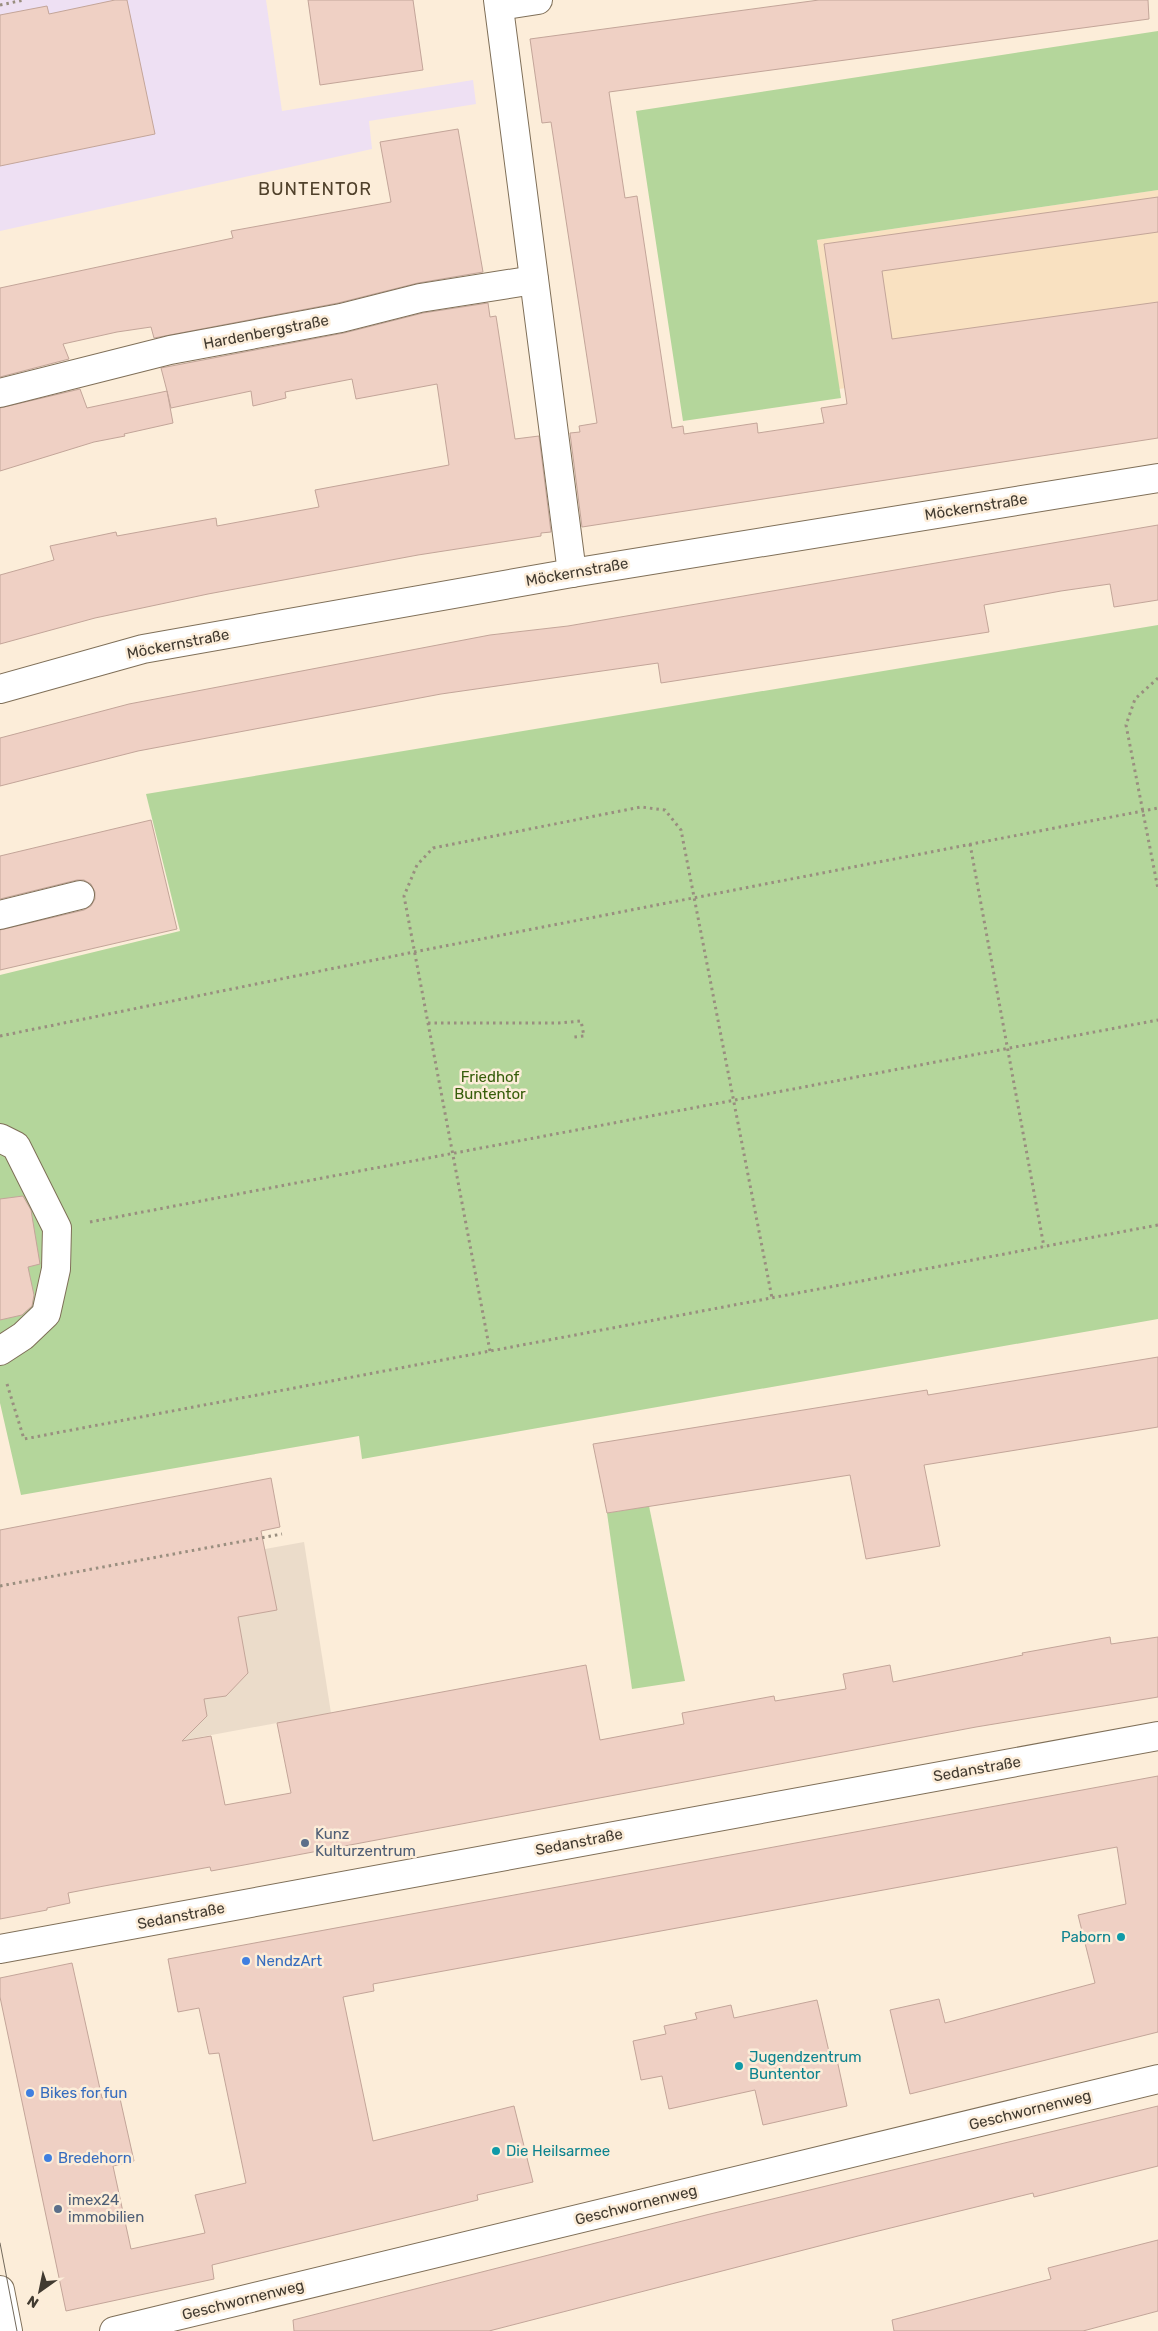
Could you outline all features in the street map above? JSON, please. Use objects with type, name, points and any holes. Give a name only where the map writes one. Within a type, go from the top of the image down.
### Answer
[{"type":"street","points":[[538,0],[498,3],[572,573]]},
{"type":"street","name":"Hardenbergstraße","points":[[0,393],[170,350],[341,318],[420,298],[534,280]]},
{"type":"street","name":"Möckernstraße","points":[[0,689],[143,650],[572,573],[1158,478]]},
{"type":"street","points":[[0,915],[80,895]]},
{"type":"street","points":[[0,1138],[16,1146],[57,1228],[56,1269],[46,1314],[23,1336],[2,1364]]},
{"type":"street","name":"Sedanstraße","points":[[0,1949],[1158,1736]]},
{"type":"street","name":"Geschwornenweg","points":[[114,2331],[1158,2079]]},
{"type":"street","points":[[0,2290],[8,2331]]},
{"type":"path","points":[[0,5],[24,0]]},
{"type":"path","points":[[1158,678],[1135,698],[1126,725],[1158,889]]},
{"type":"path","points":[[490,1351],[404,896],[417,865],[433,848],[641,807],[665,810],[681,830],[772,1298]]},
{"type":"path","points":[[0,1036],[414,952],[1158,808]]},
{"type":"path","points":[[970,844],[1044,1247]]},
{"type":"path","points":[[57,1228],[1158,1020]]},
{"type":"path","points":[[428,1023],[560,1023],[581,1021],[584,1036],[574,1038]]},
{"type":"path","points":[[2,1364],[24,1439],[1158,1225]]},
{"type":"path","points":[[0,1586],[282,1534]]},
{"type":"shaded area","points":[[0,0],[266,0],[282,111],[473,80],[476,104],[369,121],[372,149],[0,231]]},
{"type":"shaded area","points":[[1158,190],[1158,340],[839,389],[817,240]]},
{"type":"shaded area","points":[[304,1542],[331,1713],[93,1757],[0,1597]]},
{"type":"green space","points":[[1158,31],[1158,190],[817,240],[841,398],[683,421],[636,111]]},
{"type":"green space","name":"Friedhof Buntentor","points":[[1158,625],[1158,1319],[362,1459],[359,1436],[21,1495],[0,1403],[0,975],[180,931],[146,794]]},
{"type":"green space","points":[[649,1506],[685,1681],[632,1689],[607,1513]]},
{"type":"building","points":[[115,0],[127,0],[155,134],[0,166],[0,15],[47,6],[49,14]]},
{"type":"building","points":[[308,0],[413,0],[423,70],[320,85]]},
{"type":"building","points":[[819,0],[1148,0],[1149,19],[609,92],[625,198],[637,196],[672,428],[683,426],[684,434],[757,423],[758,433],[824,423],[821,408],[847,404],[824,244],[1158,197],[1158,232],[882,271],[892,339],[1158,302],[1158,438],[582,527],[570,433],[580,432],[579,426],[597,423],[551,122],[542,123],[530,39]]},
{"type":"building","points":[[458,129],[483,272],[418,283],[338,303],[154,338],[151,327],[117,332],[63,344],[69,359],[0,377],[0,288],[233,238],[231,231],[391,202],[380,142]]},
{"type":"building","points":[[488,303],[490,317],[496,316],[515,439],[539,436],[551,532],[541,533],[541,536],[418,555],[208,594],[95,618],[0,644],[0,575],[54,560],[50,546],[116,532],[117,536],[216,518],[217,526],[319,507],[315,490],[449,465],[437,384],[356,399],[352,379],[285,392],[286,398],[253,406],[251,391],[171,408],[161,368],[344,333],[423,313]]},
{"type":"building","points":[[80,389],[87,408],[167,391],[173,423],[94,442],[0,471],[0,408]]},
{"type":"building","points":[[1158,525],[1158,600],[1114,607],[1110,584],[1061,591],[984,605],[989,632],[661,683],[658,663],[441,694],[138,751],[0,786],[0,738],[129,704],[490,635],[568,626]]},
{"type":"building","points":[[151,820],[177,929],[0,970],[0,930],[84,910],[91,906],[95,899],[95,892],[91,884],[84,880],[77,880],[0,899],[0,856]]},
{"type":"building","points":[[23,1196],[31,1210],[40,1264],[28,1267],[34,1295],[32,1306],[22,1315],[0,1320],[0,1199]]},
{"type":"building","points":[[1158,1357],[1158,1427],[924,1465],[940,1546],[866,1559],[850,1475],[607,1513],[593,1444],[927,1390],[928,1395]]},
{"type":"building","points":[[271,1478],[280,1527],[261,1531],[277,1610],[238,1617],[248,1673],[226,1696],[204,1699],[207,1716],[182,1741],[211,1736],[225,1805],[291,1793],[277,1723],[586,1665],[600,1740],[684,1724],[682,1713],[774,1696],[775,1701],[846,1689],[843,1674],[890,1665],[893,1682],[1023,1655],[1022,1653],[1110,1637],[1111,1644],[1158,1637],[1158,1697],[976,1727],[211,1871],[210,1867],[104,1886],[68,1893],[70,1903],[47,1908],[47,1910],[0,1919],[0,1530]]},
{"type":"building","points":[[1158,1776],[1158,2032],[910,2094],[890,2010],[939,1999],[945,2023],[1095,1983],[1078,1915],[1126,1904],[1117,1847],[373,1984],[374,1991],[343,1997],[373,2141],[514,2106],[533,2182],[477,2195],[478,2200],[212,2265],[214,2279],[66,2311],[0,1997],[0,1978],[72,1963],[102,2098],[119,2094],[134,2161],[113,2166],[131,2249],[205,2233],[195,2195],[246,2183],[219,2053],[209,2054],[199,2008],[178,2012],[168,1959]]},
{"type":"building","name":"Jugendzentrum Buntentor","points":[[817,2000],[830,2056],[836,2055],[847,2106],[763,2125],[755,2090],[669,2109],[662,2076],[641,2080],[633,2041],[666,2034],[664,2026],[697,2019],[695,2013],[731,2005],[734,2018]]},
{"type":"building","points":[[1158,2106],[1158,2166],[1034,2197],[1033,2193],[858,2236],[489,2331],[294,2331],[293,2320],[706,2215]]},
{"type":"building","points":[[1158,2240],[1158,2311],[1083,2331],[894,2331],[892,2320],[1051,2279],[1048,2268]]},
{"type":"tram line","points":[[0,2243],[17,2331]]},
{"type":"place","name":"Kunz Kulturzentrum","points":[[305,1843]]},
{"type":"place","name":"Paborn","points":[[1121,1937]]},
{"type":"place","name":"NendzArt","points":[[246,1961]]},
{"type":"place","name":"Jugendzentrum Buntentor","points":[[739,2066]]},
{"type":"place","name":"Bikes for fun","points":[[30,2093]]},
{"type":"place","name":"Die Heilsarmee","points":[[496,2151]]},
{"type":"place","name":"Bredehorn","points":[[48,2158]]},
{"type":"place","name":"imex24 immobilien","points":[[58,2209]]},
{"type":"district","name":"BUNTENTOR","points":[[315,189]]}]
